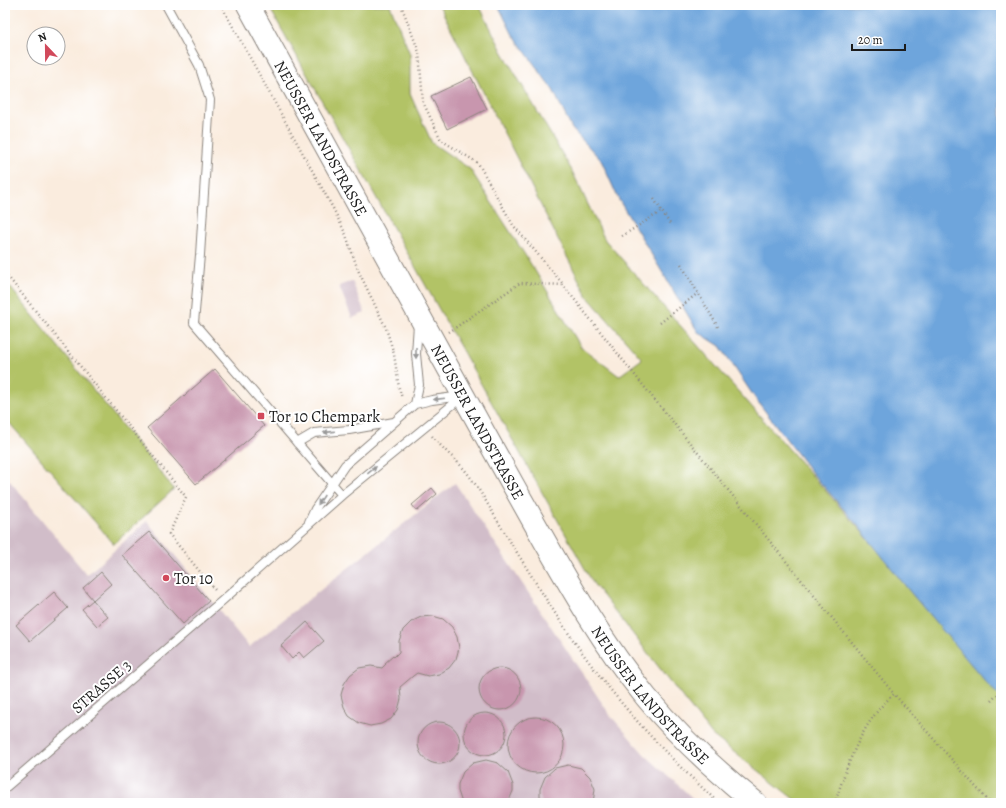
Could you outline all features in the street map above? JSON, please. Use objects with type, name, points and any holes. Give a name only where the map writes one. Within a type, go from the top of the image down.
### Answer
[{"type":"main road","name":"NEUSSER LANDSTRASSE","points":[[248,5],[463,396],[560,568],[594,625],[616,658],[647,698],[675,729],[730,782],[756,803]]},
{"type":"lane","points":[[166,5],[199,65],[210,100],[194,323],[342,495]]},
{"type":"lane","points":[[415,404],[419,385],[416,354],[418,314]]},
{"type":"lane","points":[[308,525],[315,509],[345,465],[415,404],[463,396]]},
{"type":"lane","name":"STRASSE 3","points":[[5,788],[342,495],[463,396]]},
{"type":"lane","points":[[297,443],[314,434],[395,422]]},
{"type":"path","points":[[401,5],[419,52],[423,102],[441,140],[478,163],[513,225],[894,694],[990,803]]},
{"type":"path","points":[[654,199],[670,224]]},
{"type":"path","points":[[622,236],[662,211]]},
{"type":"path","points":[[681,264],[718,327]]},
{"type":"path","points":[[5,273],[186,497],[169,534],[223,600]]},
{"type":"path","points":[[434,342],[520,283],[563,285]]},
{"type":"path","points":[[660,323],[698,293]]},
{"type":"path","points":[[991,701],[1001,691]]},
{"type":"path","points":[[835,803],[850,758],[867,727],[884,703],[894,694]]},
{"type":"shaded area","points":[[352,281],[365,313],[352,318],[339,286]]},
{"type":"shaded area","points":[[5,475],[87,575],[147,521],[249,647],[455,483],[610,715],[644,754],[698,803],[5,803]]},
{"type":"green space","points":[[268,5],[390,5],[410,54],[410,94],[432,143],[470,169],[534,269],[581,347],[619,376],[642,359],[587,296],[439,5],[479,5],[502,51],[571,169],[605,240],[1001,690],[1001,803],[799,803],[712,735],[593,583]]},
{"type":"green space","points":[[5,281],[174,489],[114,544],[5,418]]},
{"type":"water","points":[[498,5],[1001,5],[1001,698],[911,593],[859,527],[813,474],[755,398],[720,346],[698,332],[619,200],[601,160],[572,129],[553,90],[513,35]]},
{"type":"building","points":[[471,77],[487,109],[447,129],[431,96]]},
{"type":"building","points":[[215,369],[264,426],[196,484],[147,428]]},
{"type":"building","points":[[432,488],[437,494],[417,511],[412,505]]},
{"type":"building","name":"Tor 10","points":[[149,532],[209,601],[183,624],[122,555]]},
{"type":"building","points":[[101,572],[111,584],[93,600],[83,588]]},
{"type":"building","points":[[54,592],[68,608],[30,641],[16,625]]},
{"type":"building","points":[[93,600],[108,617],[97,626],[82,609]]},
{"type":"building","points":[[433,616],[443,619],[452,627],[457,637],[459,648],[456,659],[449,668],[439,674],[428,676],[417,673],[413,676],[400,687],[401,699],[398,710],[391,719],[381,724],[370,726],[359,723],[349,716],[344,707],[341,695],[344,684],[350,675],[359,668],[371,666],[382,668],[386,664],[385,663],[399,652],[399,641],[403,630],[411,622],[421,617]]},
{"type":"building","points":[[307,622],[324,641],[304,658],[299,652],[292,659],[281,646]]},
{"type":"building","points":[[496,668],[504,668],[515,674],[521,685],[521,693],[515,704],[504,710],[496,710],[485,704],[479,693],[479,685],[485,674]]},
{"type":"building","points":[[481,713],[489,713],[500,719],[506,730],[506,738],[500,749],[489,755],[481,755],[470,749],[464,738],[464,730],[470,719]]},
{"type":"building","points":[[536,717],[551,722],[559,730],[564,745],[559,760],[551,768],[536,773],[521,768],[513,760],[508,745],[513,730],[521,722]]},
{"type":"building","points":[[435,722],[443,722],[454,728],[460,739],[460,747],[454,758],[443,764],[435,764],[424,758],[418,747],[418,739],[424,728]]},
{"type":"building","points":[[486,760],[498,763],[508,772],[513,785],[513,791],[508,803],[462,803],[458,791],[458,784],[463,772],[473,763]]},
{"type":"building","points":[[568,765],[581,768],[590,777],[595,789],[593,803],[542,803],[540,789],[545,777],[555,768]]},
{"type":"place","name":"Tor 10 Chempark","points":[[261,416]]},
{"type":"place","name":"Tor 10","points":[[166,578]]}]
